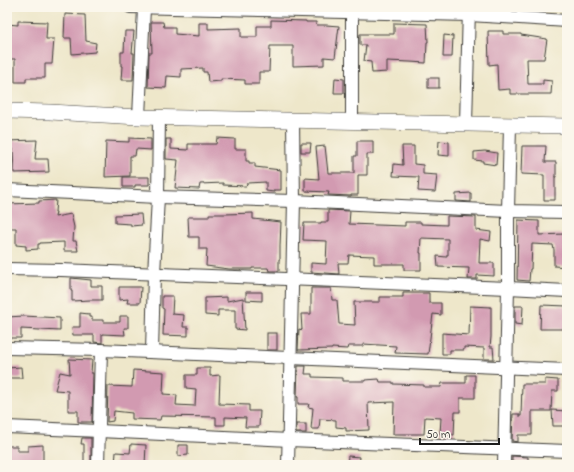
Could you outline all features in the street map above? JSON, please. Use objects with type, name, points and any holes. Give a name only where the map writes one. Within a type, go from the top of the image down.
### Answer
[{"type":"main road","points":[[7,111],[58,112],[139,117],[567,126]]},
{"type":"street","points":[[130,7],[352,12],[469,11],[567,21]]},
{"type":"street","points":[[139,117],[144,8]]},
{"type":"street","points":[[466,124],[469,11]]},
{"type":"street","points":[[352,12],[352,121]]},
{"type":"street","points":[[152,352],[158,198],[158,117]]},
{"type":"street","points":[[288,465],[294,201],[293,120]]},
{"type":"street","points":[[504,465],[507,367],[510,125]]},
{"type":"street","points":[[7,190],[158,198],[294,201],[508,211],[567,212]]},
{"type":"street","points":[[7,269],[567,291]]},
{"type":"street","points":[[7,348],[152,352],[567,370]]},
{"type":"street","points":[[98,465],[101,350]]},
{"type":"street","points":[[7,427],[567,451]]},
{"type":"building","points":[[65,14],[85,15],[86,41],[96,43],[95,52],[72,54],[71,38],[64,38]]},
{"type":"building","points":[[271,20],[306,21],[316,22],[316,25],[339,26],[335,58],[324,57],[324,65],[293,66],[293,46],[270,46],[269,72],[259,72],[259,84],[245,84],[245,80],[221,79],[221,81],[208,82],[207,72],[203,72],[203,68],[181,69],[181,77],[167,76],[166,88],[148,87],[149,53],[152,53],[151,22],[163,22],[164,27],[175,27],[175,34],[199,36],[199,23],[208,23],[208,29],[241,28],[241,37],[257,37],[257,26],[271,26]]},
{"type":"building","points":[[18,21],[47,22],[46,39],[54,39],[52,64],[45,64],[45,78],[26,78],[26,82],[15,82],[15,59],[7,59],[7,24],[18,25]]},
{"type":"building","points":[[394,23],[427,24],[428,42],[426,63],[387,61],[387,72],[372,73],[371,62],[364,61],[366,45],[360,45],[360,34],[394,34]]},
{"type":"building","points":[[125,31],[134,31],[132,53],[134,53],[133,80],[121,80],[121,52],[124,52]]},
{"type":"building","points":[[488,31],[503,31],[503,34],[521,34],[547,39],[544,59],[527,59],[528,84],[543,84],[543,80],[552,81],[551,94],[510,94],[510,89],[498,90],[497,64],[489,65]]},
{"type":"building","points":[[444,35],[453,36],[452,57],[443,57]]},
{"type":"building","points":[[335,78],[344,79],[344,93],[334,93]]},
{"type":"building","points":[[428,78],[439,78],[439,88],[428,88]]},
{"type":"building","points":[[129,138],[151,139],[151,150],[136,149],[135,156],[130,156],[130,176],[105,177],[106,141],[129,142]]},
{"type":"building","points":[[217,138],[235,139],[235,149],[246,149],[246,161],[249,161],[249,163],[255,163],[255,167],[281,170],[281,190],[274,190],[274,192],[266,191],[266,182],[247,183],[246,186],[223,185],[223,183],[200,184],[199,189],[175,188],[178,160],[166,159],[166,139],[171,139],[171,149],[188,150],[188,144],[216,144]]},
{"type":"building","points":[[37,140],[35,159],[48,159],[49,172],[14,173],[13,149],[7,149],[7,141]]},
{"type":"building","points":[[357,141],[373,141],[373,154],[367,154],[367,175],[358,175],[358,195],[328,195],[329,192],[305,191],[305,178],[319,179],[316,147],[325,146],[328,173],[354,173],[354,156],[357,156]]},
{"type":"building","points":[[439,141],[449,142],[449,156],[438,155]]},
{"type":"building","points":[[301,143],[311,143],[310,152],[301,152]]},
{"type":"building","points":[[402,146],[414,146],[414,164],[423,165],[423,174],[437,175],[435,192],[418,191],[419,177],[393,176],[394,164],[403,165]]},
{"type":"building","points":[[522,146],[546,146],[545,162],[556,162],[555,200],[544,200],[544,175],[521,174]]},
{"type":"building","points":[[485,151],[497,153],[496,165],[474,160],[474,152]]},
{"type":"building","points":[[123,177],[149,177],[149,185],[123,187]]},
{"type":"building","points":[[471,193],[471,202],[456,201],[456,194]]},
{"type":"building","points":[[56,200],[55,217],[71,214],[74,227],[73,241],[76,241],[78,251],[64,251],[64,242],[40,243],[38,244],[38,249],[26,250],[26,246],[16,245],[16,228],[7,228],[7,204],[39,203],[39,201]]},
{"type":"building","points":[[328,210],[350,211],[349,224],[405,226],[405,222],[421,222],[421,224],[447,225],[447,216],[476,217],[476,230],[491,232],[490,241],[480,239],[479,263],[494,263],[494,276],[477,275],[477,279],[468,279],[469,268],[438,267],[437,256],[446,257],[446,255],[448,255],[448,239],[421,238],[421,270],[404,270],[404,264],[374,264],[374,256],[349,255],[348,263],[338,263],[339,274],[311,272],[311,263],[326,264],[327,241],[303,240],[304,223],[328,222]]},
{"type":"building","points":[[253,213],[253,219],[281,222],[279,271],[269,271],[268,268],[229,269],[206,266],[207,249],[199,249],[199,237],[189,237],[188,217],[209,217],[209,214]]},
{"type":"building","points":[[141,214],[142,225],[131,226],[131,224],[115,223],[115,215]]},
{"type":"building","points":[[518,220],[539,221],[539,235],[564,234],[567,267],[554,266],[553,245],[532,244],[529,281],[517,280]]},
{"type":"building","points":[[71,278],[91,280],[91,286],[102,286],[102,300],[72,301]]},
{"type":"building","points":[[119,287],[141,287],[140,303],[127,303],[128,299],[119,300]]},
{"type":"building","points":[[311,288],[331,288],[332,300],[337,300],[339,324],[355,325],[354,302],[380,302],[380,297],[403,297],[403,293],[429,293],[429,303],[441,303],[441,315],[433,314],[428,354],[395,353],[396,346],[363,344],[363,346],[348,346],[347,349],[332,348],[298,350],[299,329],[302,330],[301,314],[311,314]]},
{"type":"building","points":[[246,292],[262,292],[262,301],[246,300]]},
{"type":"building","points":[[162,296],[173,296],[172,314],[184,315],[183,327],[188,327],[188,336],[163,335],[164,309],[162,308]]},
{"type":"building","points":[[227,297],[227,301],[243,298],[245,330],[235,329],[235,310],[218,310],[218,316],[205,315],[205,298]]},
{"type":"building","points":[[541,305],[567,306],[567,329],[540,329]]},
{"type":"building","points":[[470,306],[491,307],[490,347],[493,347],[494,359],[484,359],[484,348],[464,347],[464,350],[450,350],[450,354],[442,354],[442,333],[469,335]]},
{"type":"building","points":[[515,306],[523,306],[522,325],[515,324]]},
{"type":"building","points":[[80,313],[89,314],[89,317],[92,317],[92,320],[103,320],[103,322],[120,322],[120,316],[128,316],[128,328],[124,328],[125,335],[102,334],[102,343],[94,342],[94,335],[73,335],[72,327],[80,327]]},
{"type":"building","points":[[24,316],[60,318],[60,331],[21,329],[21,338],[8,338],[7,317]]},
{"type":"building","points":[[267,333],[277,333],[277,350],[267,350]]},
{"type":"building","points":[[69,359],[92,360],[92,422],[78,422],[78,411],[68,411],[68,391],[55,390],[60,372],[70,374]]},
{"type":"building","points":[[298,366],[306,366],[305,374],[312,374],[312,377],[343,378],[343,381],[365,381],[379,379],[380,382],[424,385],[424,387],[441,387],[442,383],[466,383],[466,375],[475,375],[475,398],[460,398],[460,412],[455,412],[454,435],[440,434],[441,418],[425,417],[424,434],[393,434],[394,402],[368,403],[369,430],[346,431],[346,428],[336,427],[336,420],[320,419],[319,429],[311,429],[313,408],[308,407],[309,404],[298,404]]},
{"type":"building","points":[[21,367],[22,378],[7,378],[7,368]]},
{"type":"building","points":[[197,368],[210,368],[210,376],[220,375],[219,404],[249,405],[249,411],[260,411],[259,427],[245,427],[246,418],[225,417],[225,425],[216,425],[216,417],[161,416],[160,420],[132,419],[132,413],[114,411],[113,421],[107,422],[108,386],[132,387],[133,370],[164,372],[163,394],[177,395],[176,405],[195,406],[196,389],[186,388],[186,375],[197,375]]},
{"type":"building","points":[[545,379],[558,380],[558,391],[552,391],[551,411],[532,411],[532,435],[518,435],[518,442],[512,441],[513,414],[519,414],[519,416],[521,416],[522,384],[545,384]]},
{"type":"building","points":[[552,410],[567,411],[567,426],[553,426]]},
{"type":"building","points":[[296,424],[306,424],[306,433],[296,433]]},
{"type":"building","points":[[82,438],[91,438],[91,465],[84,465],[84,444],[81,444]]},
{"type":"building","points":[[131,444],[146,445],[145,465],[115,465],[116,452],[130,453]]},
{"type":"building","points":[[43,445],[43,465],[7,465],[7,446],[17,446],[17,451],[28,451],[28,446]]},
{"type":"building","points":[[178,445],[188,445],[188,455],[178,456]]},
{"type":"building","points":[[348,456],[360,457],[359,465],[347,465]]},
{"type":"building","points":[[512,456],[528,457],[528,462],[512,462]]}]
